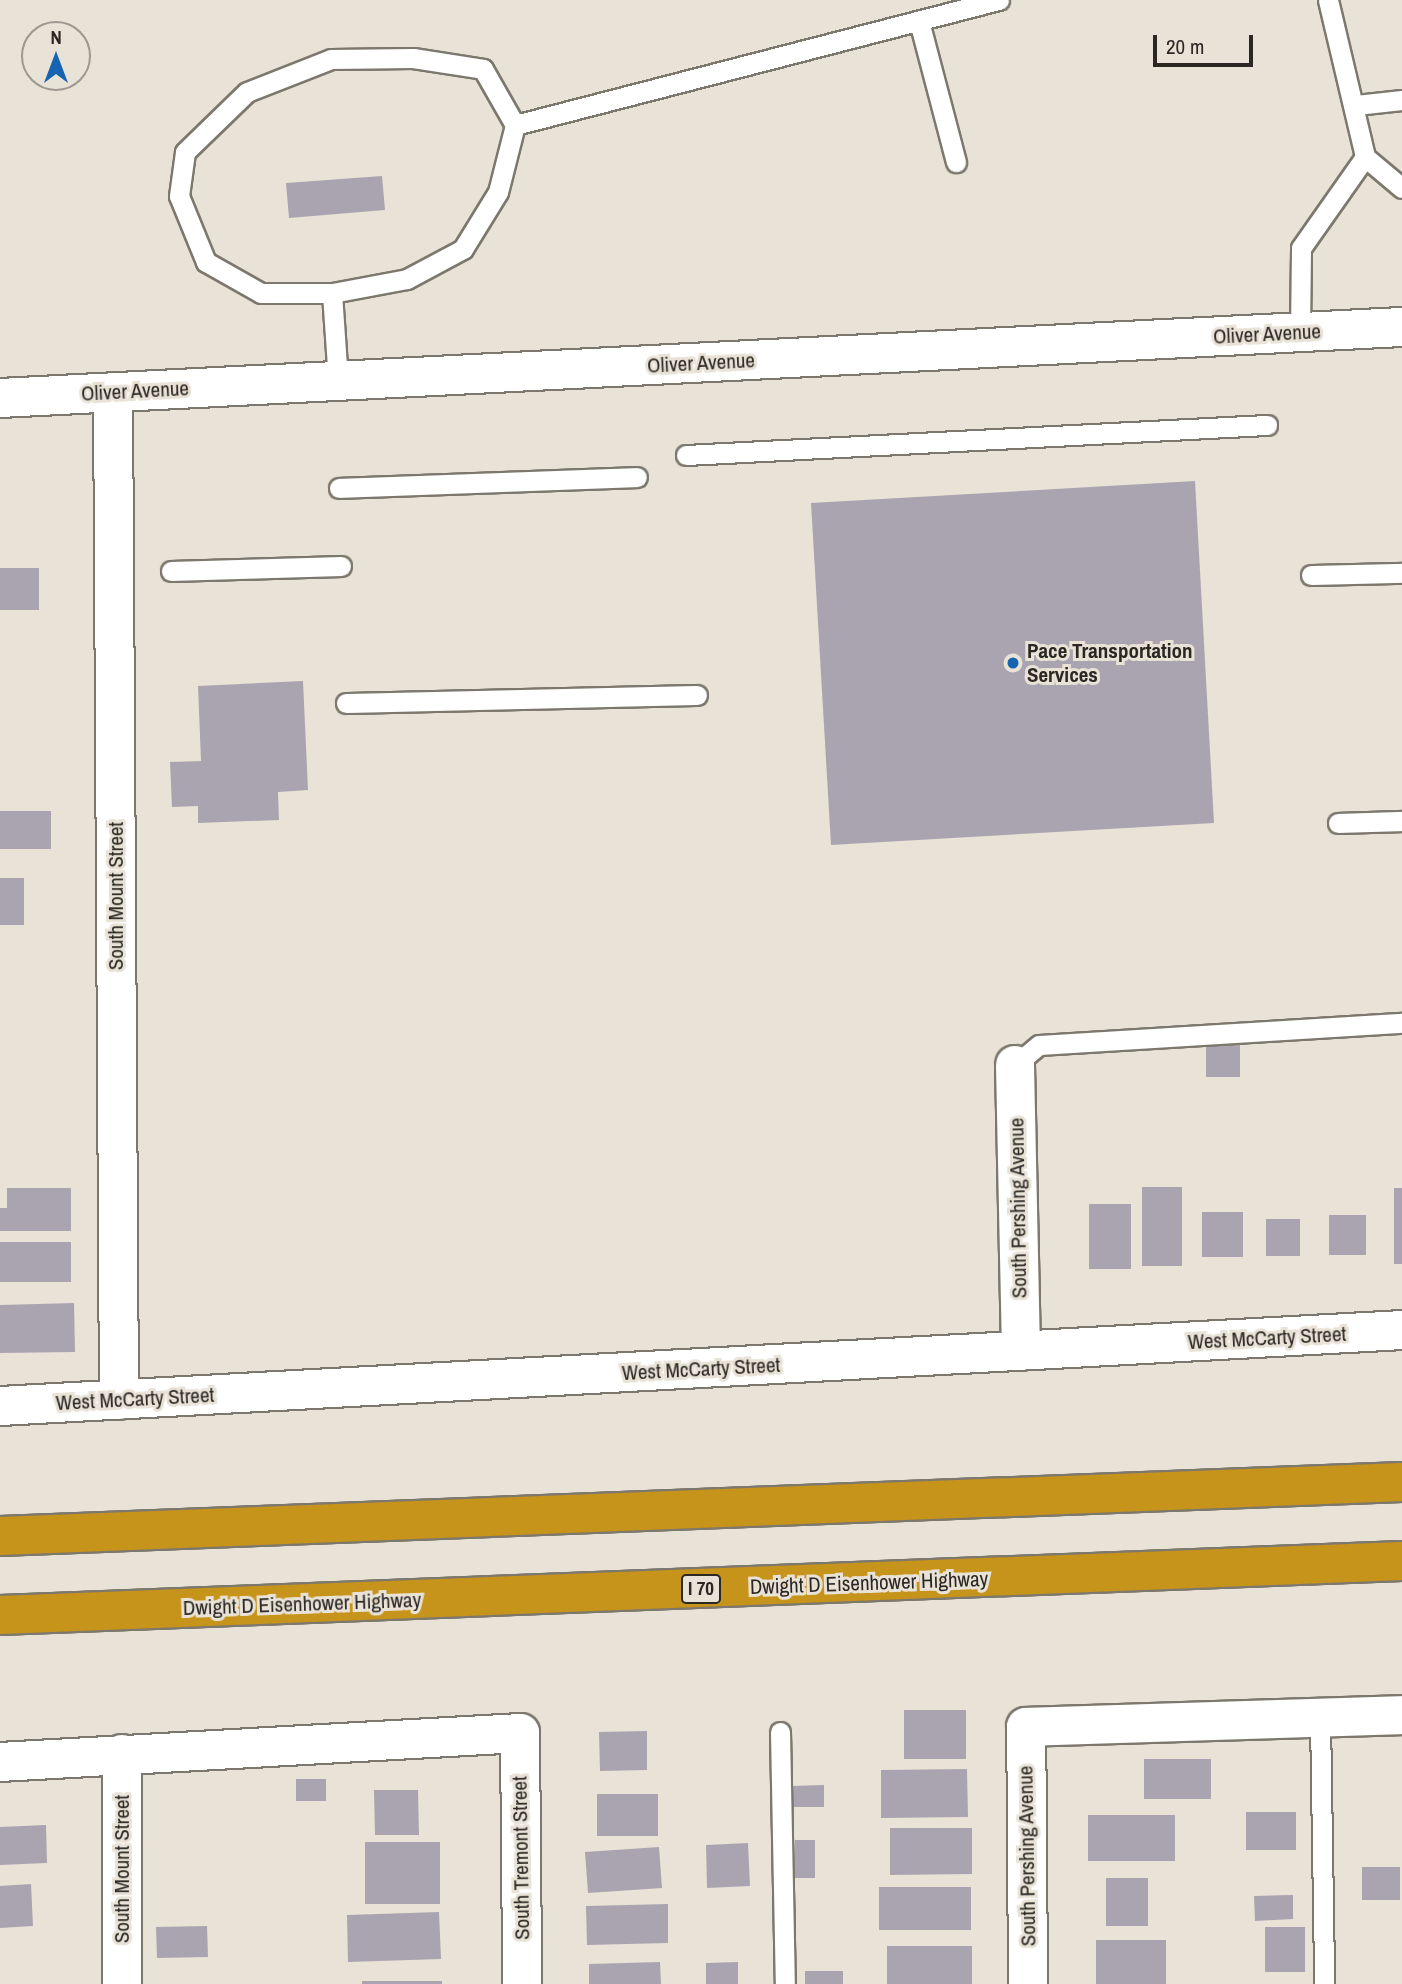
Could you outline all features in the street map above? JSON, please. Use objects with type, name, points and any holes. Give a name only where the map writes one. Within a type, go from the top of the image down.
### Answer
[{"type":"highway","points":[[0,1536],[1402,1482]]},
{"type":"highway","name":"Dwight D Eisenhower Highway","points":[[0,1615],[1402,1561]]},
{"type":"street","name":"Oliver Avenue","points":[[0,398],[1402,327]]},
{"type":"street","name":"South Mount Street","points":[[113,392],[120,1400]]},
{"type":"street","name":"South Pershing Avenue","points":[[1015,1065],[1021,1351]]},
{"type":"street","name":"West McCarty Street","points":[[0,1406],[1402,1330]]},
{"type":"street","points":[[1320,1717],[1402,1715]]},
{"type":"street","name":"South Pershing Avenue","points":[[1028,1984],[1026,1727],[1320,1717]]},
{"type":"street","name":"South Tremont Street","points":[[122,1754],[520,1733],[522,1984]]},
{"type":"street","name":"South Mount Street","points":[[122,1754],[122,1984]]},
{"type":"street","points":[[0,1762],[122,1754]]},
{"type":"lane","points":[[515,125],[999,0]]},
{"type":"lane","points":[[1328,0],[1356,105],[1365,157],[1402,188]]},
{"type":"lane","points":[[919,21],[956,162]]},
{"type":"lane","points":[[413,58],[483,69],[515,125],[498,192],[463,249],[407,279],[332,293],[261,293],[206,262],[178,197],[185,152],[247,92],[331,59],[413,58]]},
{"type":"lane","points":[[1356,105],[1402,100]]},
{"type":"lane","points":[[1300,332],[1301,248],[1365,157]]},
{"type":"lane","points":[[332,293],[338,381]]},
{"type":"lane","points":[[686,455],[1267,425]]},
{"type":"lane","points":[[339,488],[636,477]]},
{"type":"lane","points":[[171,571],[341,566]]},
{"type":"lane","points":[[1311,575],[1402,573]]},
{"type":"lane","points":[[346,704],[697,695]]},
{"type":"lane","points":[[1338,823],[1402,821]]},
{"type":"lane","points":[[1015,1065],[1039,1045],[1402,1023]]},
{"type":"lane","points":[[1320,1717],[1324,1984]]},
{"type":"lane","points":[[780,1732],[785,1984]]},
{"type":"building","points":[[382,176],[385,210],[289,218],[286,183]]},
{"type":"building","name":"Pace Transportation Services","points":[[1195,481],[1214,823],[831,845],[811,503]]},
{"type":"building","points":[[0,568],[39,568],[39,610],[0,610]]},
{"type":"building","points":[[303,681],[308,790],[278,792],[279,820],[198,823],[198,806],[172,807],[170,762],[201,761],[198,686]]},
{"type":"building","points":[[0,811],[51,811],[51,849],[0,849]]},
{"type":"building","points":[[0,878],[24,878],[24,925],[0,925]]},
{"type":"building","points":[[1206,1043],[1240,1043],[1240,1077],[1206,1077]]},
{"type":"building","points":[[1142,1187],[1182,1187],[1182,1266],[1142,1266]]},
{"type":"building","points":[[7,1188],[71,1188],[71,1231],[0,1231],[0,1208],[7,1208]]},
{"type":"building","points":[[1394,1188],[1402,1188],[1402,1264],[1394,1264]]},
{"type":"building","points":[[1089,1204],[1131,1204],[1131,1269],[1089,1269]]},
{"type":"building","points":[[1202,1212],[1243,1212],[1243,1257],[1202,1257]]},
{"type":"building","points":[[1329,1215],[1366,1215],[1366,1255],[1329,1255]]},
{"type":"building","points":[[1266,1219],[1300,1219],[1300,1256],[1266,1256]]},
{"type":"building","points":[[0,1242],[71,1242],[71,1282],[0,1282]]},
{"type":"building","points":[[74,1303],[75,1352],[0,1353],[0,1305]]},
{"type":"building","points":[[904,1710],[966,1710],[966,1759],[904,1759]]},
{"type":"building","points":[[647,1731],[647,1770],[600,1771],[599,1732]]},
{"type":"building","points":[[1144,1759],[1211,1759],[1211,1799],[1144,1799]]},
{"type":"building","points":[[967,1769],[968,1817],[881,1818],[881,1770]]},
{"type":"building","points":[[296,1779],[326,1779],[326,1801],[296,1801]]},
{"type":"building","points":[[824,1785],[824,1807],[791,1807],[790,1786]]},
{"type":"building","points":[[374,1790],[418,1790],[419,1835],[375,1835]]},
{"type":"building","points":[[597,1794],[658,1794],[658,1836],[597,1836]]},
{"type":"building","points":[[1246,1812],[1296,1812],[1296,1850],[1246,1850]]},
{"type":"building","points":[[1088,1815],[1175,1815],[1175,1861],[1088,1861]]},
{"type":"building","points":[[46,1825],[47,1863],[0,1865],[0,1827]]},
{"type":"building","points":[[890,1828],[972,1828],[972,1874],[890,1875]]},
{"type":"building","points":[[795,1840],[815,1840],[815,1878],[795,1878]]},
{"type":"building","points":[[365,1842],[440,1842],[440,1904],[365,1904]]},
{"type":"building","points":[[748,1843],[750,1886],[707,1888],[706,1845]]},
{"type":"building","points":[[659,1847],[662,1888],[588,1893],[585,1852]]},
{"type":"building","points":[[1362,1867],[1400,1867],[1400,1900],[1362,1900]]},
{"type":"building","points":[[1106,1878],[1148,1878],[1148,1926],[1106,1926]]},
{"type":"building","points":[[31,1884],[33,1926],[0,1928],[0,1886]]},
{"type":"building","points":[[879,1887],[971,1887],[971,1930],[879,1930]]},
{"type":"building","points":[[1293,1895],[1293,1919],[1255,1921],[1254,1896]]},
{"type":"building","points":[[668,1904],[668,1943],[587,1945],[586,1906]]},
{"type":"building","points":[[439,1912],[441,1959],[348,1962],[347,1915]]},
{"type":"building","points":[[207,1926],[208,1957],[157,1958],[156,1927]]},
{"type":"building","points":[[1265,1927],[1305,1927],[1305,1972],[1265,1972]]},
{"type":"building","points":[[1096,1940],[1166,1940],[1166,1984],[1096,1984]]},
{"type":"building","points":[[887,1946],[972,1946],[972,1984],[887,1984]]},
{"type":"building","points":[[660,1962],[661,1984],[589,1984],[589,1964]]},
{"type":"building","points":[[738,1962],[738,1984],[706,1984],[706,1963]]},
{"type":"building","points":[[805,1971],[843,1971],[843,1984],[805,1984]]},
{"type":"building","points":[[362,1981],[442,1981],[442,1984],[362,1984]]},
{"type":"place","name":"Pace Transportation Services","points":[[1013,663]]}]
